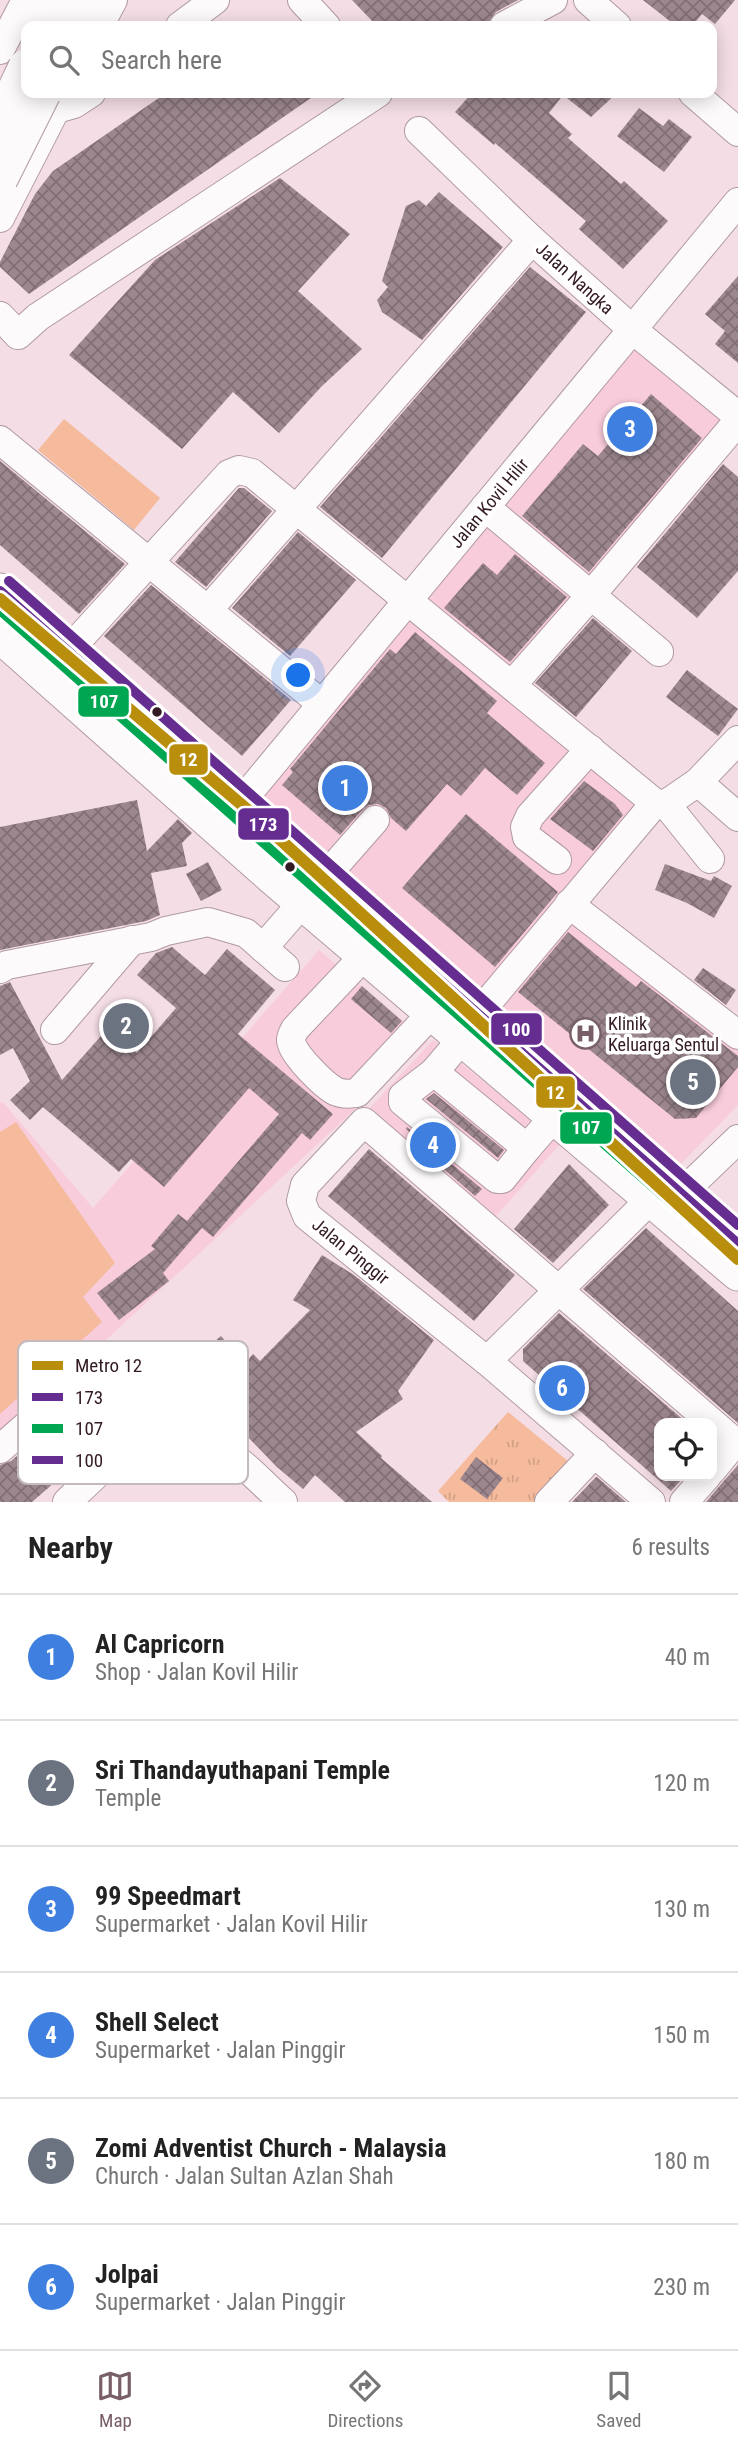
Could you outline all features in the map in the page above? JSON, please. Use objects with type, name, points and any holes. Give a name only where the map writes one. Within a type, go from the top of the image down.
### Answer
[{"type":"main road","points":[[48,21],[59,0]]},
{"type":"main road","points":[[80,21],[90,0]]},
{"type":"main road","points":[[0,122],[21,78]]},
{"type":"main road","points":[[0,178],[54,98]]},
{"type":"main road","points":[[0,591],[240,803],[365,955],[432,1013],[470,1026],[554,1117],[738,1244]]},
{"type":"main road","points":[[5,647],[159,778],[314,890],[667,1195],[738,1273]]},
{"type":"street","points":[[0,50],[26,0]]},
{"type":"street","points":[[102,21],[113,0]]},
{"type":"street","points":[[187,21],[215,0]]},
{"type":"street","points":[[302,0],[321,21]]},
{"type":"street","points":[[513,21],[553,0]]},
{"type":"street","points":[[588,0],[611,21]]},
{"type":"street","points":[[0,92],[16,110],[25,113],[42,113],[54,98]]},
{"type":"street","points":[[54,98],[75,104],[84,98]]},
{"type":"street","points":[[0,218],[54,98]]},
{"type":"street","points":[[9,326],[38,317],[370,98]]},
{"type":"street","points":[[698,98],[738,132]]},
{"type":"street","name":"Jalan Nangka","points":[[419,131],[532,240],[738,418]]},
{"type":"street","name":"Jalan Kovil Hilir","points":[[240,803],[738,202]]},
{"type":"street","points":[[208,610],[532,240]]},
{"type":"street","points":[[512,685],[592,594],[738,418]]},
{"type":"street","points":[[0,440],[322,704]]},
{"type":"street","points":[[68,651],[229,474],[239,470],[252,473],[661,804],[709,859]]},
{"type":"street","points":[[485,507],[659,652]]},
{"type":"street","points":[[554,1117],[502,1179],[496,1180],[403,1102],[403,1096],[434,1072],[569,904],[661,804],[698,782],[738,740]]},
{"type":"street","points":[[557,860],[527,837],[525,827],[530,816],[590,749]]},
{"type":"street","points":[[698,782],[738,817]]},
{"type":"street","points":[[263,948],[375,820]]},
{"type":"street","points":[[569,904],[738,1035]]},
{"type":"street","points":[[0,969],[7,965],[208,922],[246,933],[285,967]]},
{"type":"street","points":[[55,1030],[132,940]]},
{"type":"street","points":[[365,955],[295,1029],[290,1040],[294,1052],[335,1091],[357,1093],[432,1013]]},
{"type":"street","points":[[434,1072],[527,1148]]},
{"type":"street","name":"Jalan Pinggir","points":[[558,1290],[364,1122],[305,1185],[301,1201],[306,1216],[487,1361],[651,1502]]},
{"type":"street","points":[[487,1361],[558,1290],[667,1195],[725,1166],[738,1139]]},
{"type":"street","points":[[558,1290],[737,1444],[717,1465]]},
{"type":"street","points":[[0,1449],[18,1433]]},
{"type":"street","points":[[549,1502],[595,1453]]},
{"type":"street","points":[[248,1470],[284,1502]]},
{"type":"street","points":[[684,1502],[702,1481]]},
{"type":"street","points":[[67,1502],[90,1484]]},
{"type":"shaded area","points":[[632,343],[730,420],[504,688],[646,805],[562,905],[738,1042],[738,1105],[678,1167],[259,792]]},
{"type":"shaded area","points":[[319,950],[428,1042],[105,1341],[18,1341],[18,1421],[0,1438],[0,1103],[3,1102],[93,1208]]},
{"type":"shaded area","points":[[433,1040],[560,1144],[489,1224],[363,1115]]},
{"type":"green space","points":[[64,419],[160,498],[134,530],[38,450]]},
{"type":"green space","points":[[16,1122],[115,1263],[83,1297],[102,1322],[81,1341],[18,1341],[18,1398],[0,1414],[0,1132]]},
{"type":"green space","points":[[508,1412],[574,1466],[541,1502],[449,1502],[438,1491]]},
{"type":"building","points":[[352,0],[518,0],[496,12],[489,21],[372,21]]},
{"type":"building","points":[[643,0],[735,0],[717,22],[711,21],[702,14],[696,21],[670,21]]},
{"type":"building","points":[[159,98],[311,98],[29,294],[0,267],[0,262],[35,194],[53,171]]},
{"type":"building","points":[[468,98],[561,98],[549,113],[572,134],[568,138],[621,184],[624,181],[668,221],[623,269],[579,229],[586,221],[455,112]]},
{"type":"building","points":[[567,98],[612,98],[591,117]]},
{"type":"building","points":[[639,108],[663,126],[669,119],[692,137],[664,172],[617,136]]},
{"type":"building","points":[[280,178],[350,234],[298,291],[362,349],[321,387],[279,433],[233,392],[182,449],[69,355],[155,260]]},
{"type":"building","points":[[439,192],[503,247],[422,340],[382,312],[377,300],[388,287],[382,281],[406,206],[419,200],[426,206]]},
{"type":"building","points":[[530,267],[586,312],[382,558],[320,507]]},
{"type":"building","points":[[738,276],[738,363],[715,344],[725,331],[705,314]]},
{"type":"building","points":[[651,394],[702,438],[589,572],[522,516],[583,444],[598,456]]},
{"type":"building","points":[[0,461],[125,564],[79,614],[0,545]]},
{"type":"building","points":[[723,464],[738,477],[738,571],[697,618],[637,567]]},
{"type":"building","points":[[239,488],[244,488],[272,511],[206,587],[175,562]]},
{"type":"building","points":[[298,532],[356,580],[290,656],[232,608]]},
{"type":"building","points":[[515,554],[567,597],[510,662],[444,608],[483,563],[497,575]]},
{"type":"building","points":[[151,585],[291,700],[242,756],[104,636]]},
{"type":"building","points":[[593,618],[632,651],[576,717],[535,683]]},
{"type":"building","points":[[415,632],[497,701],[487,713],[545,763],[517,795],[485,768],[461,796],[447,784],[406,831],[391,818],[386,808],[378,804],[363,809],[340,835],[282,785],[293,772],[290,769],[390,649],[396,654]]},
{"type":"building","points":[[687,670],[738,709],[718,736],[666,697]]},
{"type":"building","points":[[584,781],[615,804],[623,815],[593,851],[550,819]]},
{"type":"building","points":[[137,800],[147,851],[178,819],[192,833],[182,843],[187,866],[151,873],[160,915],[146,921],[0,950],[0,827]]},
{"type":"building","points":[[466,814],[558,892],[495,967],[402,888]]},
{"type":"building","points":[[208,862],[222,890],[201,901],[186,874]]},
{"type":"building","points":[[665,864],[711,881],[714,876],[732,886],[714,918],[655,890]]},
{"type":"building","points":[[568,932],[636,987],[641,981],[738,1056],[738,1067],[696,1118],[675,1119],[518,992]]},
{"type":"building","points":[[172,947],[205,975],[227,949],[275,990],[238,1034],[333,1114],[310,1140],[302,1133],[213,1237],[202,1228],[163,1273],[169,1281],[119,1320],[97,1293],[155,1249],[151,1246],[178,1214],[187,1221],[279,1114],[249,1088],[164,1187],[131,1159],[119,1172],[43,1107],[30,1120],[10,1100],[30,1081],[13,1048],[0,1055],[0,986],[10,982],[62,1080],[108,1028],[137,1053],[176,1008],[137,975],[156,953]]},
{"type":"building","points":[[703,968],[736,990],[726,1005],[694,980]]},
{"type":"building","points":[[362,986],[402,1021],[391,1033],[351,999]]},
{"type":"building","points":[[434,1093],[504,1150],[498,1158],[426,1099]]},
{"type":"building","points":[[407,1127],[482,1189],[475,1196],[438,1164],[441,1161],[406,1129]]},
{"type":"building","points":[[369,1149],[515,1275],[474,1321],[328,1196]]},
{"type":"building","points":[[569,1164],[609,1205],[553,1263],[514,1229]]},
{"type":"building","points":[[646,1228],[738,1311],[738,1423],[583,1289]]},
{"type":"building","points":[[322,1255],[354,1275],[434,1340],[398,1391],[403,1399],[356,1432],[382,1456],[381,1458],[432,1502],[345,1502],[315,1475],[303,1489],[248,1437],[248,1360],[253,1354],[260,1361],[310,1310],[293,1300]]},
{"type":"building","points":[[559,1313],[681,1418],[654,1418],[654,1476],[523,1361],[523,1349]]},
{"type":"building","points":[[18,1455],[18,1484],[53,1484],[32,1502],[0,1502],[0,1465]]},
{"type":"building","points":[[476,1457],[503,1478],[487,1499],[460,1479]]},
{"type":"building","points":[[738,1465],[738,1502],[706,1502],[722,1483]]},
{"type":"building","points":[[597,1477],[626,1502],[572,1502]]},
{"type":"building","points":[[660,1481],[680,1481],[671,1491]]},
{"type":"metro line","name":"12","points":[[0,599],[249,811],[738,1259]]},
{"type":"transit line","name":"100","points":[[9,581],[738,1225]]},
{"type":"transit line","name":"173","points":[[0,591],[738,1244]]},
{"type":"transit line","name":"107","points":[[0,610],[729,1254]]},
{"type":"place","name":"99 Speedmart","points":[[630,429]]},
{"type":"place","name":"Al Capricorn","points":[[345,788]]},
{"type":"place","name":"Sri Thandayuthapani Temple","points":[[126,1026]]},
{"type":"place","name":"Klinik Keluarga Sentul","points":[[585,1033]]},
{"type":"place","name":"Zomi Adventist Church - Malaysia","points":[[693,1082]]},
{"type":"place","name":"Shell Select","points":[[433,1145]]},
{"type":"place","name":"Jolpai","points":[[562,1388]]}]
